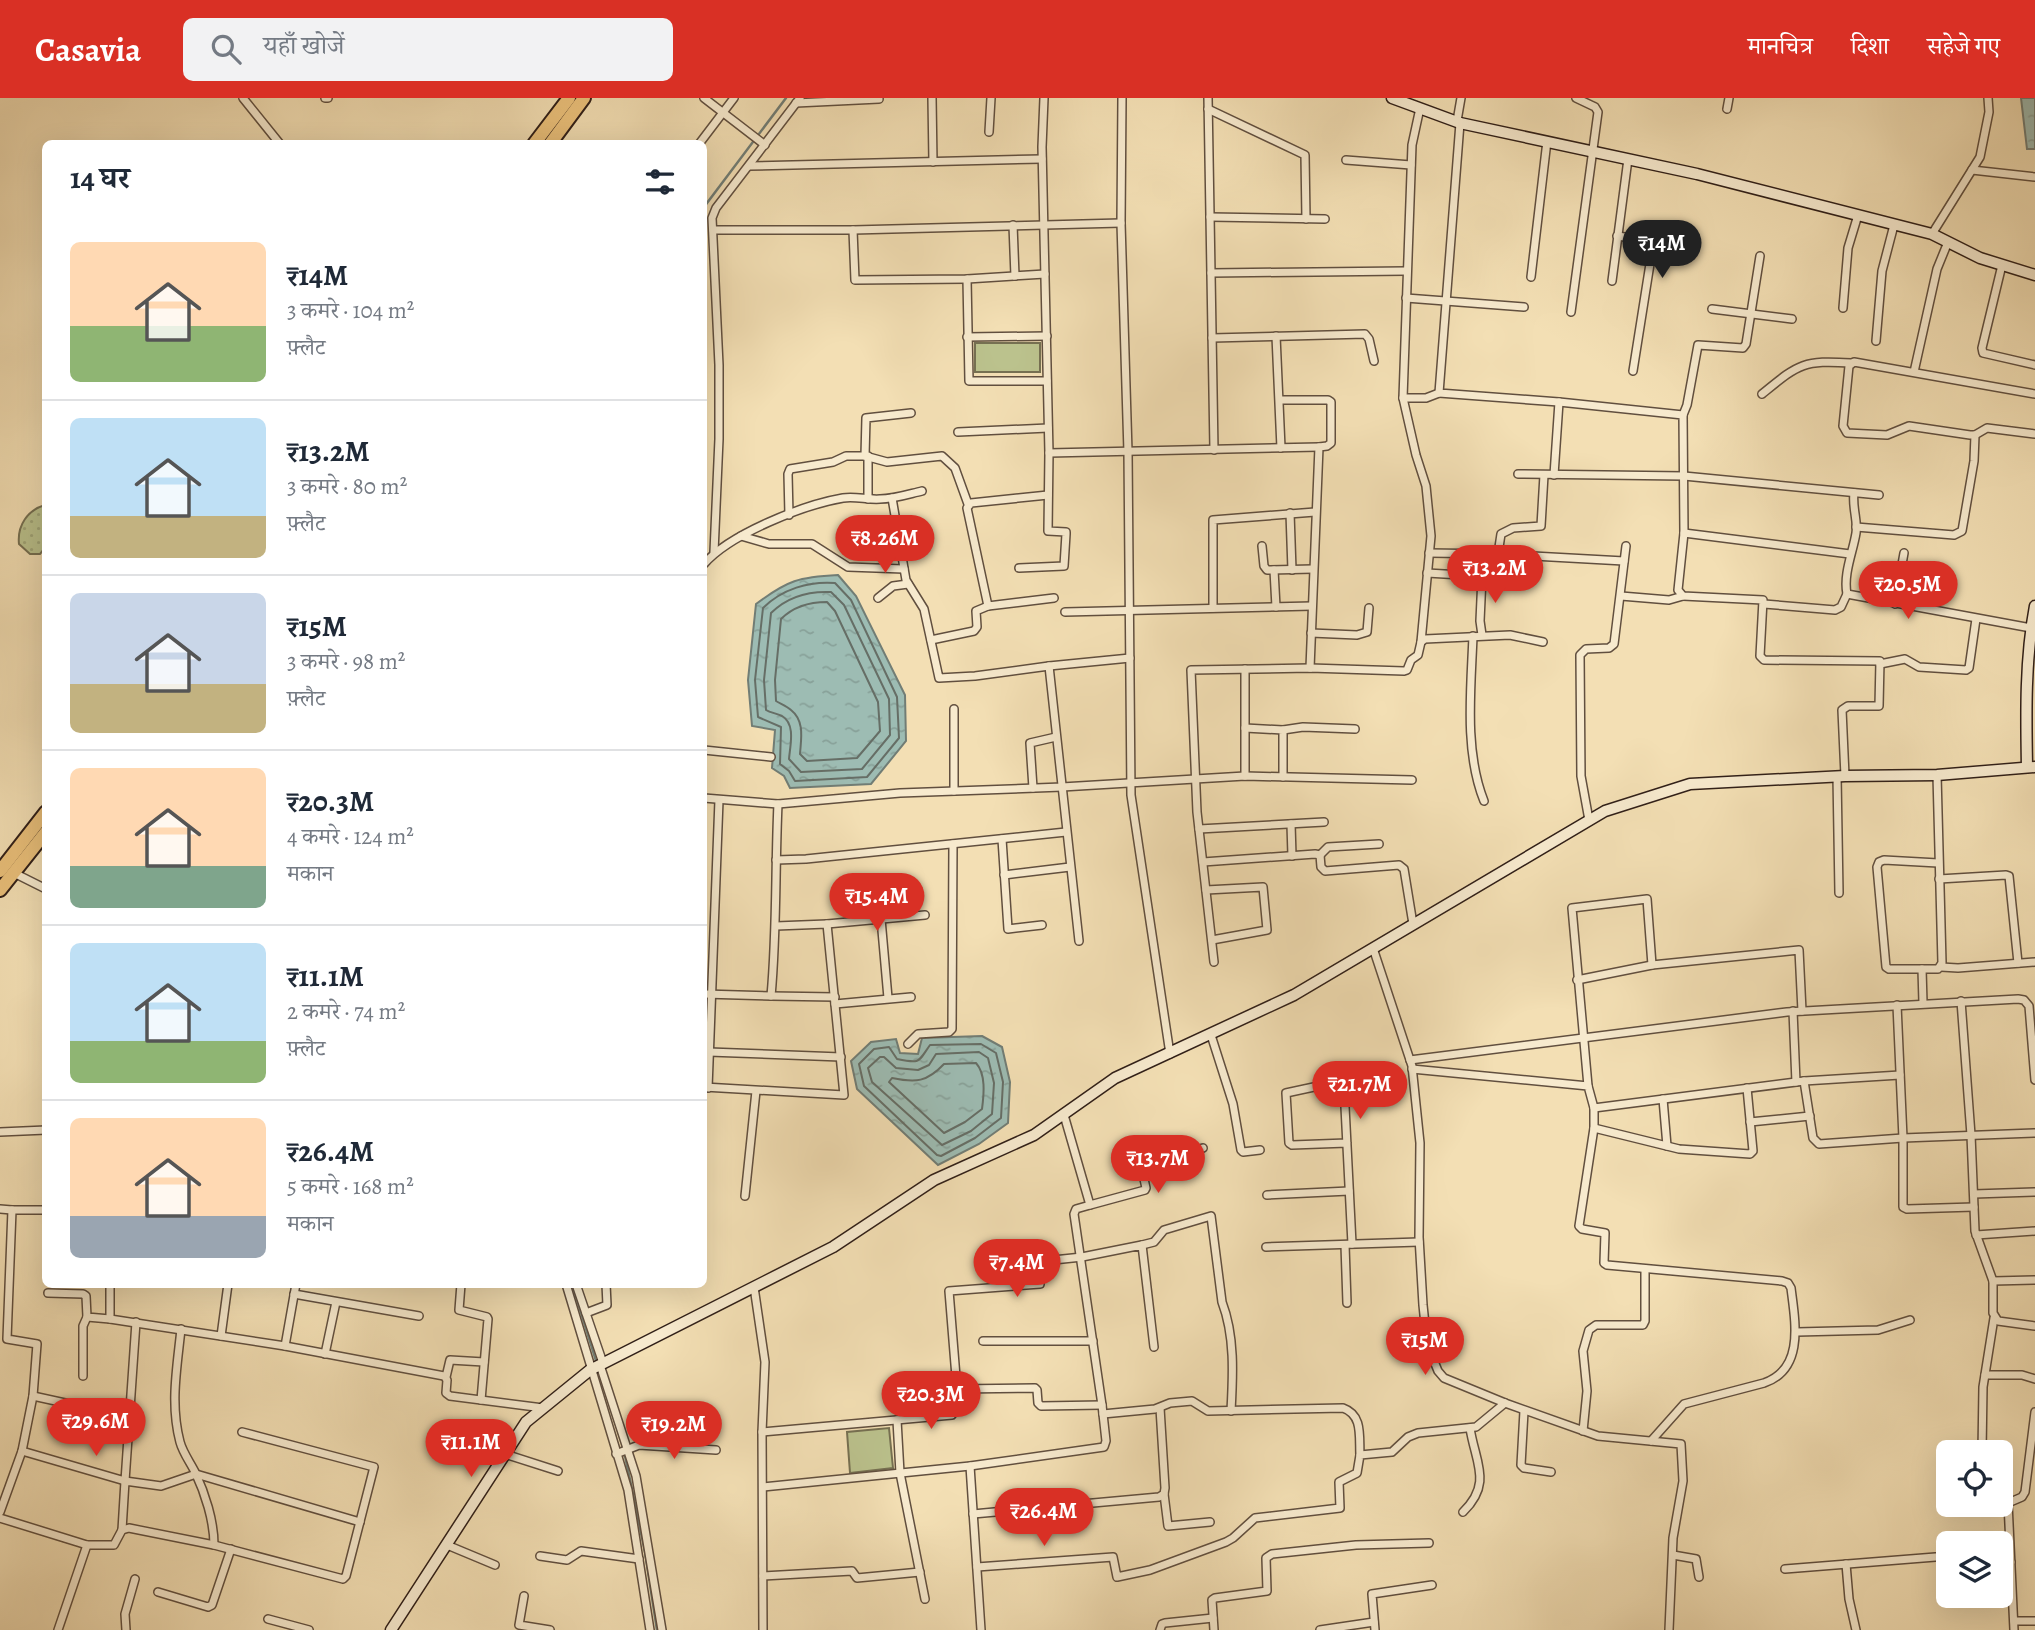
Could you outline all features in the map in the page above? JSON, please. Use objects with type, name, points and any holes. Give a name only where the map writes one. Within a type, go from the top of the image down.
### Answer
[{"type":"highway","points":[[537,140],[569,98]]},
{"type":"highway","points":[[553,140],[584,98]]},
{"type":"highway","points":[[0,871],[42,827]]},
{"type":"highway","points":[[0,890],[14,873],[42,827]]},
{"type":"street","points":[[243,98],[277,140]]},
{"type":"street","points":[[704,98],[760,141]]},
{"type":"street","points":[[702,140],[734,98]]},
{"type":"street","points":[[932,98],[933,162]]},
{"type":"street","points":[[989,132],[991,98]]},
{"type":"street","points":[[1019,568],[1064,566],[1066,533],[1049,532],[1042,159],[1044,98]]},
{"type":"street","points":[[1122,98],[1121,223],[1128,452],[1130,795],[1170,1054]]},
{"type":"street","points":[[1208,98],[1214,450]]},
{"type":"street","points":[[1392,98],[1410,101],[1420,108],[1458,122],[1698,174],[1932,234],[1980,258],[2035,275]]},
{"type":"street","points":[[1439,393],[1461,98]]},
{"type":"street","points":[[1571,312],[1598,112],[1595,107],[1576,98]]},
{"type":"street","points":[[1727,109],[1729,98]]},
{"type":"street","points":[[1932,234],[1980,157],[1989,113],[1988,98]]},
{"type":"street","points":[[714,552],[719,365],[712,218],[716,208],[749,166],[760,141],[798,100],[879,99]]},
{"type":"street","points":[[1214,962],[1195,779],[1191,672],[1310,668],[1404,671],[1412,658],[1418,655],[1431,536],[1426,490],[1403,398],[1412,145],[1420,108]]},
{"type":"street","points":[[1208,109],[1305,155],[1306,219]]},
{"type":"street","points":[[1531,277],[1547,141]]},
{"type":"street","points":[[749,166],[1042,159]]},
{"type":"street","points":[[1612,281],[1628,159]]},
{"type":"street","points":[[1346,160],[1411,165]]},
{"type":"street","points":[[1972,170],[2035,177]]},
{"type":"street","points":[[1843,308],[1849,248],[1858,215]]},
{"type":"street","points":[[1210,217],[1325,219]]},
{"type":"street","points":[[712,230],[853,230],[1121,223]]},
{"type":"street","points":[[1013,225],[1015,276]]},
{"type":"street","points":[[1876,341],[1882,271],[1894,225]]},
{"type":"street","points":[[853,230],[854,279],[967,279],[1045,274]]},
{"type":"street","points":[[1617,236],[1647,240],[1653,246],[1633,371]]},
{"type":"street","points":[[1914,372],[1937,269],[1948,242]]},
{"type":"street","points":[[1683,596],[1678,590],[1684,533],[1683,415],[1698,345],[1745,347],[1760,256]]},
{"type":"street","points":[[2002,265],[1983,353],[2035,365]]},
{"type":"street","points":[[1211,273],[1406,271]]},
{"type":"street","points":[[967,279],[969,381],[1047,381]]},
{"type":"street","points":[[1406,298],[1524,307]]},
{"type":"street","points":[[1712,309],[1791,319]]},
{"type":"street","points":[[1212,338],[1365,334],[1369,339],[1374,360]]},
{"type":"street","points":[[968,337],[1047,336]]},
{"type":"street","points":[[1276,336],[1281,448]]},
{"type":"street","points":[[1762,394],[1794,369],[1813,361],[1851,363],[1914,372],[2035,394]]},
{"type":"street","points":[[1851,363],[1843,426],[1847,433],[1887,435],[1909,426],[1975,435],[1987,428],[2035,434]]},
{"type":"street","points":[[1403,398],[1426,398],[1439,393],[1683,415]]},
{"type":"street","points":[[1049,453],[1319,447],[1331,443],[1330,400],[1280,400]]},
{"type":"street","points":[[1554,475],[1559,402]]},
{"type":"street","points":[[868,499],[866,418],[911,413]]},
{"type":"street","points":[[958,432],[1048,428]]},
{"type":"street","points":[[1856,527],[1954,535],[1962,531],[1974,461],[1975,435]]},
{"type":"street","points":[[1310,668],[1319,447]]},
{"type":"street","points":[[789,515],[790,469],[833,462],[846,456],[866,456],[887,462],[942,456],[955,468],[968,504],[988,606]]},
{"type":"street","points":[[1518,474],[1684,476],[1879,495]]},
{"type":"street","points":[[1427,573],[1496,577],[1501,534],[1513,528],[1541,526],[1544,475]]},
{"type":"street","points":[[707,560],[714,552],[764,524],[840,498],[892,498],[922,491]]},
{"type":"street","points":[[1764,604],[1835,610],[1841,607],[1847,594],[1850,554],[1856,527],[1852,508],[1854,493]]},
{"type":"street","points":[[968,504],[1048,495]]},
{"type":"street","points":[[892,498],[908,584],[924,609],[937,675],[941,679],[1130,658]]},
{"type":"street","points":[[1213,608],[1213,520],[1315,512]]},
{"type":"street","points":[[1290,513],[1292,570]]},
{"type":"street","points":[[1684,533],[1850,554]]},
{"type":"street","points":[[741,536],[769,544],[812,544],[848,567],[904,569]]},
{"type":"street","points":[[1262,546],[1264,566],[1267,570],[1313,569]]},
{"type":"street","points":[[1589,820],[1581,776],[1580,654],[1586,649],[1609,648],[1614,644],[1626,546]]},
{"type":"street","points":[[1429,553],[1624,561]]},
{"type":"street","points":[[1895,604],[1904,553]]},
{"type":"street","points":[[1274,570],[1276,607]]},
{"type":"street","points":[[1482,577],[1482,635]]},
{"type":"street","points":[[877,598],[893,586],[908,584]]},
{"type":"street","points":[[1847,594],[2031,628]]},
{"type":"street","points":[[1621,596],[1669,600],[1683,596],[1760,599],[1764,604],[1761,659],[1877,660],[1881,664]]},
{"type":"street","points":[[931,639],[974,631],[976,611],[988,606],[1054,598]]},
{"type":"street","points":[[1065,612],[1312,606]]},
{"type":"street","points":[[391,1630],[526,1422],[597,1367],[833,1247],[934,1180],[1034,1135],[1115,1078],[1294,995],[1605,811],[1690,785],[1841,776],[1937,775],[2031,767],[2026,712],[2031,628],[2035,606]]},
{"type":"street","points":[[1311,633],[1357,635],[1367,632],[1368,608]]},
{"type":"street","points":[[1881,664],[1905,659],[1919,667],[1966,670],[1969,668],[1976,619]]},
{"type":"street","points":[[1421,642],[1425,639],[1482,635],[1510,635],[1543,642]]},
{"type":"street","points":[[1473,636],[1472,738],[1476,780],[1484,801]]},
{"type":"street","points":[[1839,893],[1842,710],[1848,706],[1879,706],[1881,664]]},
{"type":"street","points":[[1049,666],[1079,941]]},
{"type":"street","points":[[1245,669],[1245,776]]},
{"type":"street","points":[[954,709],[954,791]]},
{"type":"street","points":[[1245,728],[1355,729]]},
{"type":"street","points":[[1283,730],[1283,777]]},
{"type":"street","points":[[1033,788],[1030,744],[1032,741],[1056,737]]},
{"type":"street","points":[[707,750],[771,757]]},
{"type":"street","points":[[1937,775],[1941,967]]},
{"type":"street","points":[[707,798],[778,804],[900,793],[1245,776],[1412,780]]},
{"type":"street","points":[[707,1075],[708,994],[719,800]]},
{"type":"street","points":[[771,996],[776,926],[778,804]]},
{"type":"street","points":[[1199,829],[1324,822]]},
{"type":"street","points":[[1292,824],[1292,856]]},
{"type":"street","points":[[776,860],[1066,832]]},
{"type":"street","points":[[1002,839],[1007,929],[1042,925]]},
{"type":"street","points":[[1203,862],[1320,855],[1328,847],[1378,844]]},
{"type":"street","points":[[908,1044],[918,1034],[949,1032],[952,1029],[953,845]]},
{"type":"street","points":[[1320,855],[1321,867],[1325,871],[1402,866],[1413,924]]},
{"type":"street","points":[[1938,863],[1879,862],[1877,867],[1886,967],[1958,968],[2035,962]]},
{"type":"street","points":[[1004,875],[1070,867]]},
{"type":"street","points":[[14,873],[42,887]]},
{"type":"street","points":[[1939,878],[2009,876],[2018,964]]},
{"type":"street","points":[[1206,890],[1263,887],[1267,930],[1212,940]]},
{"type":"street","points":[[1651,1441],[1684,1404],[1774,1380],[1788,1362],[1797,1332],[1788,1283],[1607,1265],[1603,1259],[1605,1233],[1582,1229],[1579,1226],[1594,1128],[1594,1108],[1588,1086],[1582,1038],[1571,911],[1574,907],[1647,900],[1652,965]]},
{"type":"street","points":[[776,926],[925,915]]},
{"type":"street","points":[[881,919],[888,998]]},
{"type":"street","points":[[707,1087],[843,1096],[827,924]]},
{"type":"street","points":[[1373,948],[1412,1069],[1420,1143],[1419,1242],[1427,1344],[1438,1371],[1444,1378],[1524,1411],[1598,1436],[1682,1445],[1683,1481],[1673,1538],[1669,1630]]},
{"type":"street","points":[[1577,980],[1652,965],[1799,950],[1802,1011]]},
{"type":"street","points":[[1922,968],[1923,1003]]},
{"type":"street","points":[[708,994],[835,1000],[911,997]]},
{"type":"street","points":[[1410,1060],[1793,1011],[2024,1000],[2029,1006],[2035,1080]]},
{"type":"street","points":[[1961,1001],[1972,1135],[1976,1235],[1993,1281],[1994,1318],[1985,1375],[1982,1440]]},
{"type":"street","points":[[1896,1005],[1903,1138],[1903,1207],[1974,1207]]},
{"type":"street","points":[[1793,1011],[1800,1082],[1813,1138],[1819,1144],[2035,1133]]},
{"type":"street","points":[[1210,1035],[1233,1104],[1241,1150],[1260,1150]]},
{"type":"street","points":[[709,1052],[841,1057]]},
{"type":"street","points":[[1412,1069],[1588,1086]]},
{"type":"street","points":[[1594,1108],[1800,1082],[1900,1075]]},
{"type":"street","points":[[1347,1143],[1289,1143],[1286,1093],[1337,1082],[1342,1084],[1347,1143],[1349,1191],[1347,1303]]},
{"type":"street","points":[[1594,1128],[1679,1149],[1750,1154],[1753,1151],[1747,1088]]},
{"type":"street","points":[[745,1196],[756,1091]]},
{"type":"street","points":[[1663,1099],[1667,1146]]},
{"type":"street","points":[[1064,1115],[1090,1205]]},
{"type":"street","points":[[1750,1122],[1810,1116]]},
{"type":"street","points":[[0,1132],[42,1130]]},
{"type":"street","points":[[763,1487],[970,1466],[1104,1447],[1106,1441],[1102,1405],[1074,1211],[1144,1190],[1146,1188],[1142,1170],[1203,1148]]},
{"type":"street","points":[[1267,1195],[1349,1191]]},
{"type":"street","points":[[1974,1194],[2035,1192]]},
{"type":"street","points":[[0,1209],[42,1210]]},
{"type":"street","points":[[0,1512],[22,1451],[33,1396],[37,1342],[3,1339],[12,1210]]},
{"type":"street","points":[[762,1432],[952,1415],[957,1407],[957,1389],[949,1291],[1040,1284],[1042,1262],[1082,1257],[1154,1242],[1164,1230],[1211,1216],[1222,1302],[1228,1315],[1233,1376],[1231,1410]]},
{"type":"street","points":[[1976,1235],[2035,1231]]},
{"type":"street","points":[[1266,1247],[1419,1242]]},
{"type":"street","points":[[1142,1245],[1154,1347]]},
{"type":"street","points":[[1583,1430],[1587,1397],[1583,1351],[1589,1331],[1596,1325],[1643,1325],[1646,1321],[1645,1269]]},
{"type":"street","points":[[1993,1281],[2035,1280]]},
{"type":"street","points":[[754,1287],[765,1362],[762,1432],[763,1630]]},
{"type":"street","points":[[110,1288],[110,1319]]},
{"type":"street","points":[[221,1336],[228,1288]]},
{"type":"street","points":[[285,1346],[295,1288]]},
{"type":"street","points":[[461,1288],[459,1310],[488,1319],[481,1400]]},
{"type":"street","points":[[567,1288],[597,1367],[622,1452],[640,1499],[662,1630]]},
{"type":"street","points":[[577,1288],[622,1452],[650,1630]]},
{"type":"street","points":[[586,1313],[607,1305],[606,1288]]},
{"type":"street","points":[[48,1293],[85,1295],[87,1317],[83,1326],[83,1376]]},
{"type":"street","points":[[294,1294],[419,1317]]},
{"type":"street","points":[[325,1354],[335,1302]]},
{"type":"street","points":[[87,1317],[136,1322],[285,1346],[446,1377]]},
{"type":"street","points":[[1994,1318],[1998,1321],[2035,1326]]},
{"type":"street","points":[[1797,1332],[1878,1330],[1910,1320]]},
{"type":"street","points":[[0,1518],[87,1545],[114,1545],[122,1530],[136,1322]]},
{"type":"street","points":[[181,1329],[174,1413],[180,1442],[196,1474],[213,1524],[214,1545]]},
{"type":"street","points":[[984,1341],[1093,1341]]},
{"type":"street","points":[[484,1362],[450,1360],[446,1377],[447,1395],[543,1408]]},
{"type":"street","points":[[1985,1375],[2022,1375],[2035,1378]]},
{"type":"street","points":[[957,1389],[1035,1388],[1041,1406],[1102,1405]]},
{"type":"street","points":[[33,1396],[129,1417]]},
{"type":"street","points":[[977,1567],[1113,1557],[1117,1577],[1150,1570],[1233,1538],[1255,1518],[1340,1508],[1339,1482],[1357,1473],[1360,1455],[1357,1419],[1350,1410],[1205,1410],[1192,1401],[1170,1403],[1160,1408],[1103,1413]]},
{"type":"street","points":[[1360,1455],[1392,1452],[1408,1437],[1418,1433],[1480,1426],[1505,1403]]},
{"type":"street","points":[[1160,1408],[1166,1525],[1210,1522]]},
{"type":"street","points":[[1524,1411],[1521,1465],[1551,1472]]},
{"type":"street","points":[[2009,1531],[2008,1503],[2024,1495],[2033,1447],[2035,1412]]},
{"type":"street","points":[[897,1420],[901,1473],[925,1599]]},
{"type":"street","points":[[1463,1512],[1477,1496],[1481,1477],[1471,1428]]},
{"type":"street","points":[[122,1530],[130,1528],[214,1545],[343,1579],[375,1470],[373,1465],[242,1432]]},
{"type":"street","points":[[622,1452],[639,1445],[716,1450]]},
{"type":"street","points":[[22,1451],[125,1481],[161,1486],[196,1474],[360,1522]]},
{"type":"street","points":[[505,1454],[558,1471]]},
{"type":"street","points":[[970,1466],[981,1630]]},
{"type":"street","points":[[973,1514],[1158,1497],[1164,1494]]},
{"type":"street","points":[[1214,1630],[1211,1602],[1215,1598],[1267,1591],[1266,1558],[1272,1554],[1356,1545],[1429,1542]]},
{"type":"street","points":[[58,1630],[87,1545]]},
{"type":"street","points":[[447,1545],[495,1565]]},
{"type":"street","points":[[158,1592],[212,1605],[231,1549]]},
{"type":"street","points":[[540,1556],[567,1560],[581,1551],[639,1559]]},
{"type":"street","points":[[1673,1555],[1696,1559],[1699,1577]]},
{"type":"street","points":[[1784,1569],[1936,1557]]},
{"type":"street","points":[[1846,1564],[1849,1599],[1856,1630]]},
{"type":"street","points":[[763,1576],[852,1571],[857,1578],[920,1572]]},
{"type":"street","points":[[126,1630],[125,1614],[135,1579]]},
{"type":"street","points":[[1320,1630],[1375,1626],[1372,1594],[1432,1585]]},
{"type":"street","points":[[524,1596],[519,1625],[550,1630]]},
{"type":"street","points":[[2013,1605],[2014,1626],[2035,1621]]},
{"type":"street","points":[[1160,1630],[1165,1623],[1213,1618]]},
{"type":"street","points":[[268,1619],[309,1630]]},
{"type":"green space","points":[[975,343],[1040,343],[1040,372],[975,372]]},
{"type":"green space","points":[[42,506],[42,552],[30,554],[19,544],[20,531],[25,519]]},
{"type":"green space","points":[[889,1428],[893,1468],[850,1473],[847,1432]]},
{"type":"water","points":[[2021,98],[2035,98],[2035,149],[2027,149]]},
{"type":"water","points":[[838,575],[856,596],[905,695],[906,741],[871,784],[790,788],[784,776],[772,768],[775,730],[752,726],[748,680],[756,604],[794,581]]},
{"type":"water","points":[[982,1036],[1002,1047],[1010,1082],[1008,1123],[979,1144],[938,1165],[857,1089],[851,1061],[871,1042],[896,1039],[900,1053],[918,1054],[922,1038]]},
{"type":"waterway","points":[[707,203],[786,98]]},
{"type":"waterway","points":[[573,1288],[597,1364]]},
{"type":"waterway","points":[[624,1451],[645,1552],[657,1630]]}]
